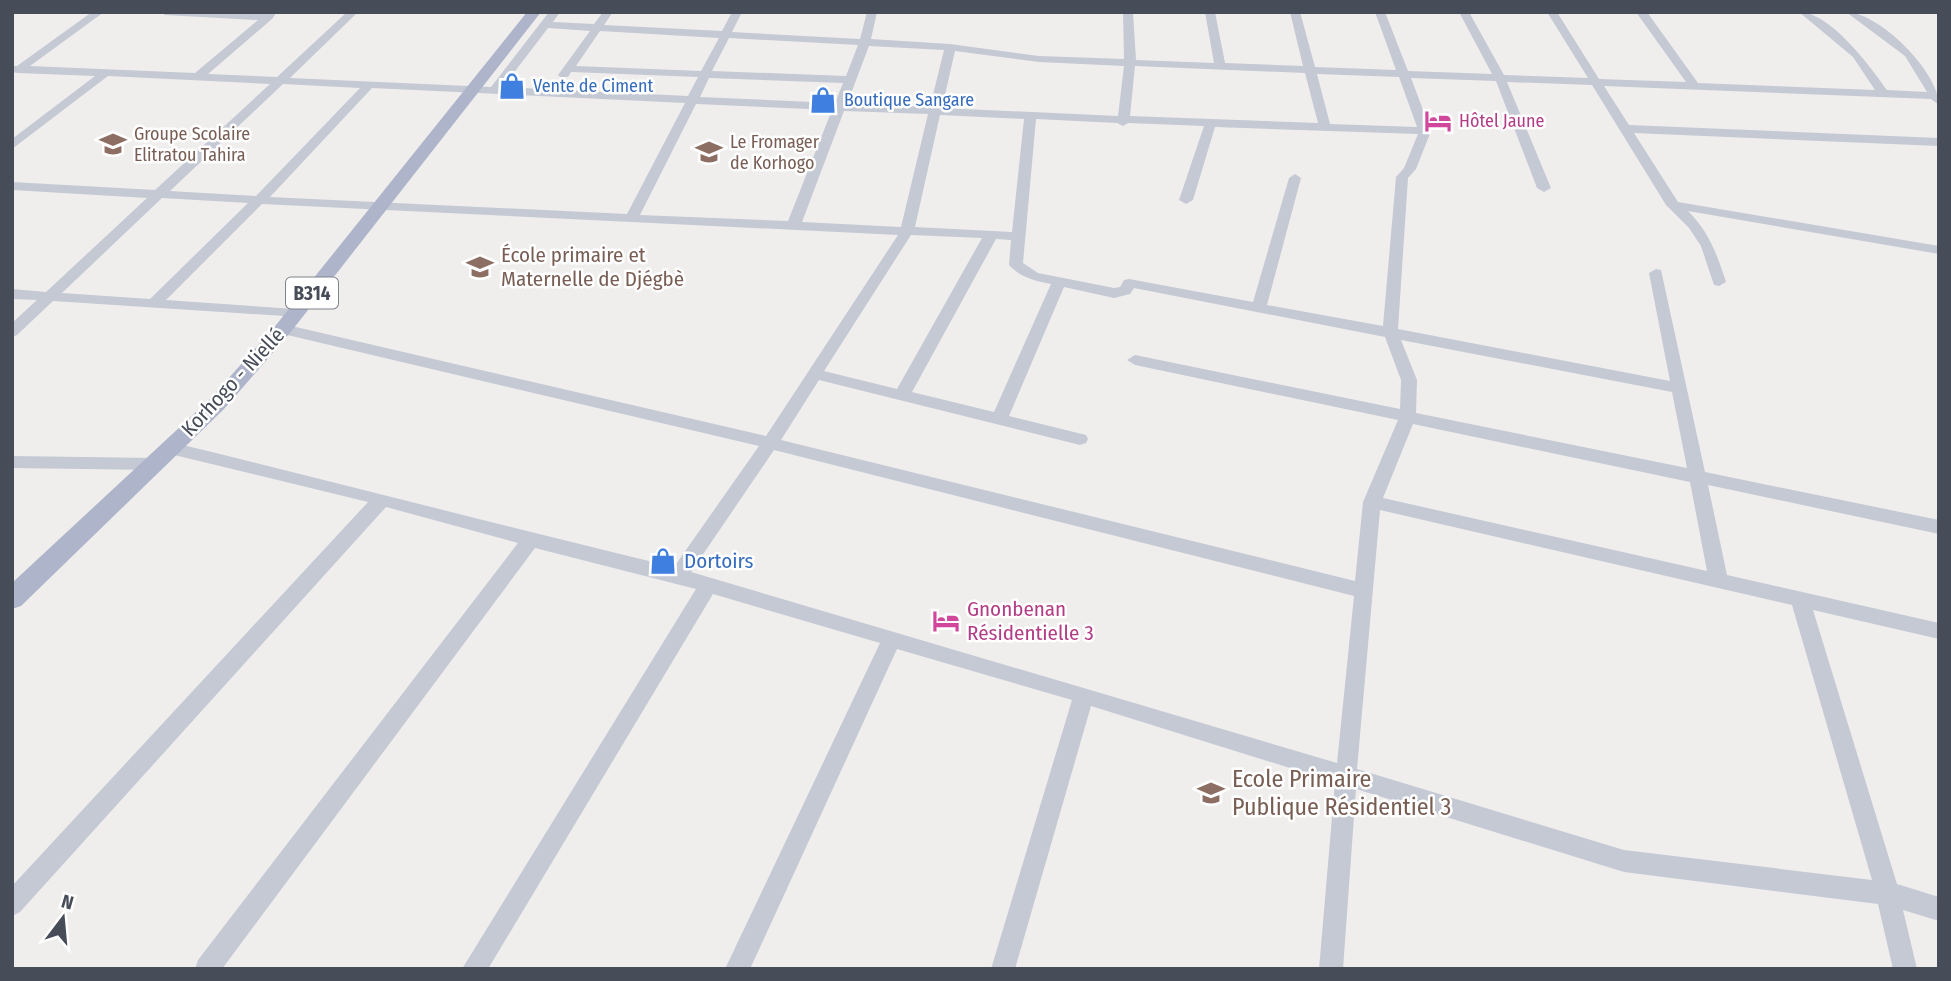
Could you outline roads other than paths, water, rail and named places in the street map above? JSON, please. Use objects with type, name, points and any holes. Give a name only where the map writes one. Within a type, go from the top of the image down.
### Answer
[{"type":"main road","name":"Korhogo - Niellé","points":[[12,599],[217,404],[289,321],[473,89],[540,19]]},
{"type":"street","points":[[15,70],[99,12]]},
{"type":"street","points":[[165,12],[270,15]]},
{"type":"street","points":[[12,332],[353,12]]},
{"type":"street","points":[[494,91],[540,19],[555,12]]},
{"type":"street","points":[[552,93],[608,12]]},
{"type":"street","points":[[632,218],[737,12]]},
{"type":"street","points":[[794,224],[873,12]]},
{"type":"street","points":[[1123,121],[1131,50],[1128,12]]},
{"type":"street","points":[[1210,12],[1220,65]]},
{"type":"street","points":[[1295,12],[1325,128]]},
{"type":"street","points":[[1331,969],[1372,502],[1408,417],[1409,380],[1390,331],[1402,177],[1410,169],[1424,131],[1380,12]]},
{"type":"street","points":[[1464,12],[1500,78],[1544,188]]},
{"type":"street","points":[[1552,12],[1673,205],[1707,246],[1719,282]]},
{"type":"street","points":[[1641,12],[1694,85]]},
{"type":"street","points":[[1804,12],[1857,55],[1883,93]]},
{"type":"street","points":[[1851,12],[1909,54],[1937,98]]},
{"type":"street","points":[[200,75],[270,15]]},
{"type":"street","points":[[540,19],[597,28],[950,47],[1039,59],[1883,93],[1937,98]]},
{"type":"street","points":[[678,576],[770,443],[907,231],[950,47]]},
{"type":"street","points":[[569,69],[849,80]]},
{"type":"street","points":[[15,70],[200,75],[937,111],[1030,118],[1424,131]]},
{"type":"street","points":[[12,145],[107,72]]},
{"type":"street","points":[[153,304],[260,200],[370,84]]},
{"type":"street","points":[[1030,118],[1016,265],[1033,276],[1114,293],[1125,291],[1129,283],[1680,388]]},
{"type":"street","points":[[1186,200],[1210,125]]},
{"type":"street","points":[[1627,130],[1939,142]]},
{"type":"street","points":[[1259,308],[1295,178]]},
{"type":"street","points":[[12,186],[381,207],[1018,236]]},
{"type":"street","points":[[1673,205],[1939,250]]},
{"type":"street","points":[[902,395],[991,235]]},
{"type":"street","points":[[1657,273],[1719,582]]},
{"type":"street","points":[[999,419],[1059,282]]},
{"type":"street","points":[[12,294],[153,304],[289,321],[1363,591]]},
{"type":"street","points":[[1135,360],[1939,527]]},
{"type":"street","points":[[814,374],[1080,439]]},
{"type":"street","points":[[12,462],[163,456],[382,499],[531,540],[678,576],[1084,695],[1624,861],[1890,894],[1939,909]]},
{"type":"street","points":[[12,904],[382,499]]},
{"type":"street","points":[[1372,502],[1939,631]]},
{"type":"street","points":[[207,969],[531,540]]},
{"type":"street","points":[[474,969],[708,585]]},
{"type":"street","points":[[1800,600],[1826,694],[1890,894],[1905,969]]},
{"type":"street","points":[[737,969],[892,639]]},
{"type":"street","points":[[1003,969],[1084,695]]},
{"type":"place","name":"Vente de Ciment","points":[[512,86]]},
{"type":"place","name":"Boutique Sangare","points":[[823,100]]},
{"type":"place","name":"Hôtel Jaune","points":[[1438,121]]},
{"type":"place","name":"Groupe Scolaire Elitratou Tahira","points":[[113,144]]},
{"type":"place","name":"Le Fromager de Korhogo","points":[[709,152]]},
{"type":"place","name":"École primaire et Maternelle de Djégbè","points":[[480,267]]},
{"type":"place","name":"Dortoirs","points":[[663,561]]},
{"type":"place","name":"Gnonbenan Résidentielle 3","points":[[946,621]]},
{"type":"place","name":"Ecole Primaire Publique Résidentiel 3","points":[[1211,793]]}]
